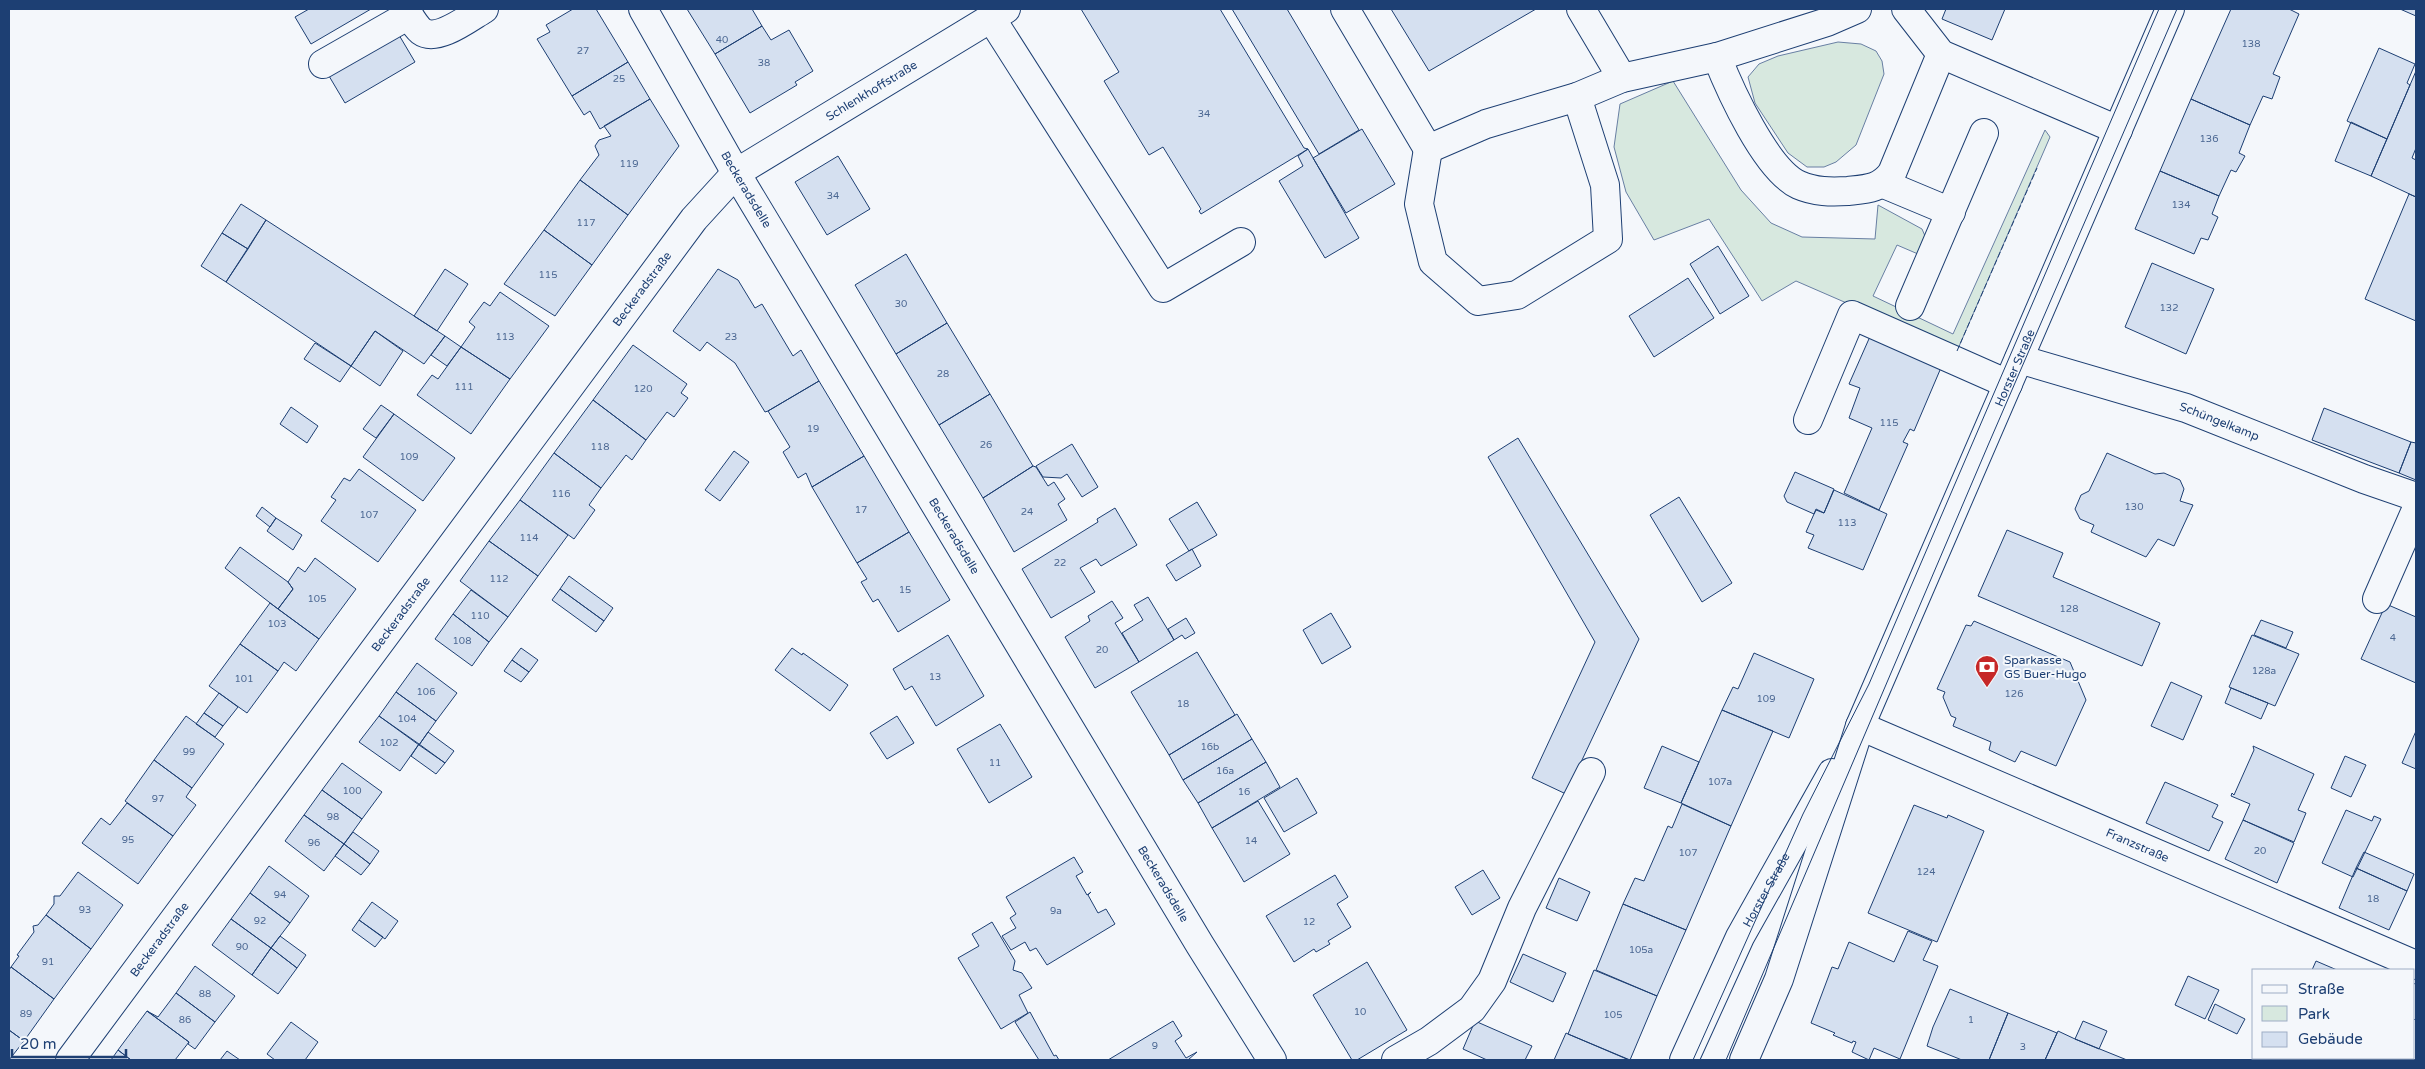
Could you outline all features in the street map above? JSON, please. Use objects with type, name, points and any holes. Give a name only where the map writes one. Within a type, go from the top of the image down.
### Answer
[{"type":"street","points":[[323,64],[407,12],[421,31],[432,35],[443,33],[484,9]]},
{"type":"street","name":"Beckeradsdelle","points":[[643,9],[736,172],[1200,945],[1272,1060]]},
{"type":"street","points":[[1345,9],[1428,149],[1419,204],[1433,262],[1478,300],[1517,295],[1608,239],[1605,184],[1577,97]]},
{"type":"street","points":[[1582,9],[1622,78]]},
{"type":"street","points":[[1428,149],[1486,124],[1577,97],[1622,78],[1717,57],[1827,22],[1857,9]]},
{"type":"street","points":[[1906,9],[1941,54],[2118,130]]},
{"type":"street","name":"Horster Straße","points":[[1744,1060],[1779,979],[1860,726],[2170,9]]},
{"type":"street","points":[[999,13],[1163,288],[1241,242]]},
{"type":"street","name":"Schlenkhoffstraße","points":[[736,172],[999,13]]},
{"type":"street","points":[[1884,184],[1892,173],[1941,54]]},
{"type":"street","points":[[1717,57],[1726,80],[1763,147],[1778,169],[1798,184],[1820,192],[1864,189],[1884,184],[1950,212]]},
{"type":"street","points":[[1910,306],[1984,133]]},
{"type":"street","name":"Beckeradstraße","points":[[70,1060],[678,240],[736,172]]},
{"type":"street","points":[[1808,420],[1852,314],[2008,384]]},
{"type":"street","name":"Schüngelkamp","points":[[2019,359],[2186,408],[2364,479],[2416,497]]},
{"type":"street","points":[[2377,600],[2416,510]]},
{"type":"street","name":"Horster Straße","points":[[1684,1060],[1740,936],[1860,726]]},
{"type":"street","name":"Franzstraße","points":[[1860,726],[2416,965]]},
{"type":"street","points":[[1396,1060],[1429,1041],[1472,1009],[1492,981],[1522,908],[1591,772]]},
{"type":"green space","points":[[1838,42],[1861,44],[1876,51],[1882,61],[1884,74],[1856,145],[1836,162],[1824,167],[1807,167],[1788,153],[1755,103],[1748,77],[1759,64],[1778,56]]},
{"type":"green space","points":[[1673,81],[1741,190],[1771,223],[1802,237],[1875,239],[1878,205],[1922,229],[1928,243],[1925,257],[1897,245],[1873,296],[1953,334],[2045,130],[2050,137],[1957,351],[1796,281],[1762,301],[1709,219],[1654,240],[1626,192],[1614,147],[1620,104]]},
{"type":"building","points":[[309,9],[371,9],[311,44],[295,17]]},
{"type":"building","points":[[573,9],[596,9],[628,62],[572,96],[537,39],[550,32],[546,25]]},
{"type":"building","points":[[687,9],[752,9],[762,26],[715,54]]},
{"type":"building","points":[[1081,9],[1220,9],[1304,148],[1308,149],[1201,214],[1199,211],[1201,209],[1163,147],[1149,155],[1104,81],[1119,72]]},
{"type":"building","points":[[1232,9],[1287,9],[1359,130],[1319,154]]},
{"type":"building","points":[[1391,9],[1536,9],[1429,71]]},
{"type":"building","points":[[1946,9],[2005,9],[1992,40],[1942,19]]},
{"type":"building","points":[[2231,9],[2289,9],[2299,14],[2273,74],[2280,77],[2272,99],[2263,96],[2250,125],[2191,99]]},
{"type":"building","points":[[2400,9],[2416,9],[2416,16]]},
{"type":"building","points":[[762,26],[771,40],[789,30],[813,71],[795,82],[797,85],[750,113],[715,54]]},
{"type":"building","points":[[399,35],[415,62],[345,103],[329,76]]},
{"type":"building","points":[[2379,48],[2415,64],[2407,83],[2410,85],[2387,139],[2347,121]]},
{"type":"building","points":[[628,62],[650,99],[600,129],[590,111],[584,115],[572,96]]},
{"type":"building","points":[[2416,71],[2416,148],[2412,158],[2416,160],[2416,197],[2371,176]]},
{"type":"building","points":[[650,99],[679,146],[628,215],[580,180],[599,155],[595,146],[599,140],[611,136],[604,126]]},
{"type":"building","points":[[2191,99],[2250,125],[2239,153],[2245,156],[2236,172],[2231,170],[2219,196],[2160,171]]},
{"type":"building","points":[[2351,122],[2387,139],[2371,176],[2335,161]]},
{"type":"building","points":[[1362,129],[1395,184],[1346,213],[1313,158]]},
{"type":"building","points":[[1308,149],[1359,238],[1325,258],[1279,181],[1303,166],[1298,156]]},
{"type":"building","points":[[838,156],[870,209],[827,235],[795,182]]},
{"type":"building","points":[[2160,171],[2219,196],[2212,214],[2218,217],[2208,240],[2201,238],[2194,254],[2135,229]]},
{"type":"building","points":[[580,180],[628,215],[592,265],[544,230]]},
{"type":"building","points":[[2409,194],[2416,197],[2416,321],[2365,299]]},
{"type":"building","points":[[241,204],[266,220],[248,249],[222,233]]},
{"type":"building","points":[[266,220],[445,336],[424,364],[375,331],[351,366],[226,282]]},
{"type":"building","points":[[544,230],[592,265],[555,316],[504,284]]},
{"type":"building","points":[[222,233],[248,249],[226,282],[201,266]]},
{"type":"building","points":[[1718,246],[1749,296],[1720,314],[1690,264]]},
{"type":"building","points":[[906,254],[947,323],[896,354],[855,285]]},
{"type":"building","points":[[2152,263],[2214,289],[2186,354],[2125,327]]},
{"type":"building","points":[[445,269],[468,284],[437,331],[414,316]]},
{"type":"building","points":[[718,269],[738,280],[755,308],[762,304],[793,356],[801,350],[819,381],[765,412],[735,363],[707,342],[700,351],[673,331]]},
{"type":"building","points":[[1688,278],[1714,318],[1654,357],[1629,316]]},
{"type":"building","points":[[500,292],[549,326],[510,379],[461,347],[475,327],[469,322],[484,302],[490,306]]},
{"type":"building","points":[[947,323],[990,394],[939,425],[896,354]]},
{"type":"building","points":[[375,331],[403,351],[380,386],[351,366]]},
{"type":"building","points":[[1872,332],[1943,363],[1914,431],[1910,429],[1903,442],[1908,444],[1879,510],[1844,493],[1872,428],[1849,418],[1860,388],[1849,384]]},
{"type":"building","points":[[445,336],[461,347],[447,366],[431,355]]},
{"type":"building","points":[[315,343],[351,366],[340,382],[304,359]]},
{"type":"building","points":[[633,345],[687,384],[681,393],[688,398],[674,417],[667,412],[646,440],[593,400]]},
{"type":"building","points":[[461,347],[510,379],[471,434],[417,395],[432,375],[438,379]]},
{"type":"building","points":[[819,381],[864,456],[812,487],[806,473],[798,478],[783,452],[790,447],[768,411]]},
{"type":"building","points":[[990,394],[1033,466],[983,498],[939,425]]},
{"type":"building","points":[[593,400],[646,440],[632,460],[626,455],[601,488],[554,453]]},
{"type":"building","points":[[381,405],[394,414],[376,438],[363,429]]},
{"type":"building","points":[[291,407],[318,426],[307,443],[280,424]]},
{"type":"building","points":[[2324,408],[2411,442],[2399,473],[2312,440]]},
{"type":"building","points":[[394,414],[455,458],[423,501],[363,457]]},
{"type":"building","points":[[1518,438],[1639,639],[1566,794],[1532,778],[1595,642],[1488,457]]},
{"type":"building","points":[[2411,442],[2416,443],[2416,480],[2399,473]]},
{"type":"building","points":[[1072,444],[1098,487],[1082,497],[1067,474],[1061,478],[1043,477],[1036,466]]},
{"type":"building","points":[[734,451],[749,462],[720,501],[705,490]]},
{"type":"building","points":[[554,453],[601,488],[589,505],[595,510],[574,539],[520,500]]},
{"type":"building","points":[[2107,453],[2155,474],[2164,473],[2180,480],[2184,489],[2180,501],[2193,505],[2174,546],[2158,539],[2146,557],[2091,532],[2094,525],[2080,519],[2075,509],[2081,495],[2089,491]]},
{"type":"building","points":[[864,456],[909,532],[857,563],[812,487]]},
{"type":"building","points":[[1033,466],[1036,467],[1048,486],[1054,482],[1065,499],[1058,504],[1067,520],[1014,552],[983,498]]},
{"type":"building","points":[[359,469],[416,510],[378,562],[321,521],[336,500],[331,497],[344,478],[350,481]]},
{"type":"building","points":[[1795,472],[1834,489],[1824,513],[1816,509],[1814,514],[1787,502],[1784,496]]},
{"type":"building","points":[[1834,490],[1887,514],[1863,570],[1808,548],[1814,535],[1806,532],[1814,514],[1816,510],[1824,513]]},
{"type":"building","points":[[1679,497],[1732,583],[1702,602],[1650,515]]},
{"type":"building","points":[[520,500],[568,535],[538,576],[489,541]]},
{"type":"building","points":[[1197,502],[1217,535],[1189,551],[1169,519]]},
{"type":"building","points":[[262,507],[276,518],[270,527],[256,516]]},
{"type":"building","points":[[1115,508],[1137,545],[1101,566],[1096,559],[1080,568],[1095,592],[1051,618],[1022,569],[1098,522],[1097,519]]},
{"type":"building","points":[[276,518],[302,535],[293,550],[267,531]]},
{"type":"building","points":[[2007,530],[2063,553],[2053,577],[2160,623],[2142,666],[1978,596]]},
{"type":"building","points":[[909,532],[950,600],[898,632],[878,599],[873,602],[861,582],[867,579],[857,563]]},
{"type":"building","points":[[489,541],[538,576],[508,617],[460,581]]},
{"type":"building","points":[[240,547],[288,582],[293,589],[278,609],[225,568]]},
{"type":"building","points":[[1192,549],[1201,566],[1176,581],[1166,565]]},
{"type":"building","points":[[315,558],[356,589],[319,639],[278,609],[293,589],[288,582],[298,567],[305,572]]},
{"type":"building","points":[[569,576],[613,608],[604,621],[560,589]]},
{"type":"building","points":[[560,589],[604,621],[596,632],[552,600]]},
{"type":"building","points":[[471,590],[508,617],[489,642],[453,614]]},
{"type":"building","points":[[1148,597],[1174,640],[1139,662],[1122,633],[1143,620],[1134,605]]},
{"type":"building","points":[[1112,601],[1123,618],[1115,623],[1139,662],[1095,688],[1065,637],[1090,621],[1088,616]]},
{"type":"building","points":[[270,603],[319,639],[296,671],[284,662],[278,671],[240,644]]},
{"type":"building","points":[[2386,604],[2416,617],[2416,683],[2361,659]]},
{"type":"building","points":[[1331,613],[1351,647],[1322,664],[1303,630]]},
{"type":"building","points":[[453,614],[489,642],[472,666],[435,639]]},
{"type":"building","points":[[1186,618],[1195,633],[1185,639],[1182,635],[1174,640],[1168,629]]},
{"type":"building","points":[[2261,620],[2293,632],[2286,648],[2254,635]]},
{"type":"building","points":[[1974,621],[2070,662],[2086,700],[2056,766],[2021,751],[2015,762],[1989,750],[1991,742],[1953,726],[1956,718],[1951,716],[1943,697],[1945,692],[1937,689],[1966,625],[1971,626]]},
{"type":"building","points":[[948,635],[984,696],[936,726],[912,686],[905,690],[893,669]]},
{"type":"building","points":[[2252,635],[2299,654],[2275,706],[2229,687]]},
{"type":"building","points":[[240,644],[278,671],[247,713],[209,686]]},
{"type":"building","points":[[521,648],[538,660],[529,672],[512,660]]},
{"type":"building","points":[[792,648],[802,655],[803,653],[848,685],[830,711],[775,670]]},
{"type":"building","points":[[1197,652],[1235,715],[1169,755],[1131,692]]},
{"type":"building","points":[[1754,653],[1814,679],[1789,738],[1722,710],[1733,687],[1738,689]]},
{"type":"building","points":[[512,660],[529,672],[521,682],[504,671]]},
{"type":"building","points":[[417,663],[457,693],[436,721],[396,692]]},
{"type":"building","points":[[2171,682],[2202,696],[2183,740],[2151,726]]},
{"type":"building","points":[[2231,688],[2268,703],[2261,719],[2225,703]]},
{"type":"building","points":[[396,692],[436,721],[419,745],[379,716]]},
{"type":"building","points":[[219,693],[238,707],[223,726],[204,713]]},
{"type":"building","points":[[1722,710],[1773,731],[1731,826],[1681,803]]},
{"type":"building","points":[[204,713],[223,726],[215,737],[196,724]]},
{"type":"building","points":[[1237,714],[1252,739],[1183,780],[1169,755]]},
{"type":"building","points":[[186,716],[224,744],[192,788],[154,760]]},
{"type":"building","points":[[379,716],[419,744],[400,771],[359,742]]},
{"type":"building","points":[[897,716],[914,743],[887,759],[870,733]]},
{"type":"building","points":[[1000,724],[1032,777],[989,803],[957,749]]},
{"type":"building","points":[[2416,731],[2416,769],[2402,763]]},
{"type":"building","points":[[428,732],[454,751],[445,763],[419,745]]},
{"type":"building","points":[[1252,739],[1266,762],[1198,803],[1183,780]]},
{"type":"building","points":[[419,744],[445,763],[436,774],[411,756]]},
{"type":"building","points":[[1662,746],[1699,762],[1681,803],[1644,788]]},
{"type":"building","points":[[2253,746],[2314,774],[2298,810],[2306,813],[2294,842],[2243,820],[2250,804],[2231,796],[2232,793],[2234,795],[2254,750]]},
{"type":"building","points":[[2345,756],[2366,765],[2351,797],[2331,788]]},
{"type":"building","points":[[154,760],[192,788],[186,797],[196,805],[173,836],[125,801]]},
{"type":"building","points":[[1266,762],[1280,787],[1212,828],[1198,803]]},
{"type":"building","points":[[342,763],[382,792],[362,819],[322,790]]},
{"type":"building","points":[[1297,778],[1317,813],[1284,832],[1264,798]]},
{"type":"building","points":[[2165,782],[2218,805],[2212,817],[2223,822],[2209,851],[2146,823]]},
{"type":"building","points":[[322,790],[362,819],[344,844],[304,815]]},
{"type":"building","points":[[1258,801],[1290,854],[1244,882],[1212,828]]},
{"type":"building","points":[[127,803],[173,836],[138,884],[82,843],[101,818],[110,825]]},
{"type":"building","points":[[1682,804],[1731,826],[1686,930],[1623,904],[1635,878],[1644,881],[1668,826],[1672,828]]},
{"type":"building","points":[[1914,805],[1947,818],[1948,815],[1984,831],[1937,942],[1868,913]]},
{"type":"building","points":[[2346,810],[2372,821],[2374,816],[2381,819],[2353,877],[2322,863]]},
{"type":"building","points":[[304,815],[344,844],[324,871],[285,841]]},
{"type":"building","points":[[2243,820],[2294,843],[2277,883],[2225,859]]},
{"type":"building","points":[[353,832],[379,851],[370,864],[344,844]]},
{"type":"building","points":[[344,844],[370,864],[361,875],[335,856]]},
{"type":"building","points":[[2364,852],[2414,874],[2407,891],[2356,868]]},
{"type":"building","points":[[1074,857],[1083,872],[1076,876],[1087,895],[1091,892],[1088,895],[1098,913],[1106,909],[1115,924],[1047,965],[1036,948],[1030,951],[1025,942],[1011,950],[1002,936],[1016,928],[1010,918],[1016,914],[1006,897]]},
{"type":"building","points":[[269,866],[309,896],[290,923],[250,893]]},
{"type":"building","points":[[2356,868],[2407,891],[2389,930],[2339,908]]},
{"type":"building","points":[[1483,870],[1500,898],[1472,915],[1455,887]]},
{"type":"building","points":[[78,872],[123,905],[91,949],[46,915],[54,904],[54,896],[60,896]]},
{"type":"building","points":[[1335,875],[1348,897],[1337,904],[1351,927],[1328,941],[1330,944],[1316,952],[1314,949],[1294,962],[1266,916]]},
{"type":"building","points":[[1559,878],[1590,892],[1577,921],[1546,908]]},
{"type":"building","points":[[250,893],[290,923],[271,948],[231,919]]},
{"type":"building","points":[[372,902],[398,921],[385,939],[359,920]]},
{"type":"building","points":[[1623,904],[1686,930],[1657,996],[1596,970]]},
{"type":"building","points":[[46,915],[91,949],[54,999],[11,967],[19,956],[17,955],[34,932],[33,926],[38,925]]},
{"type":"building","points":[[231,919],[271,948],[252,975],[212,945]]},
{"type":"building","points":[[359,920],[383,937],[375,947],[352,930]]},
{"type":"building","points":[[992,922],[1015,961],[1013,970],[1022,973],[1032,988],[1019,995],[1028,1013],[1001,1029],[958,958],[979,946],[972,934]]},
{"type":"building","points":[[1908,931],[1932,941],[1923,960],[1938,966],[1900,1059],[1874,1048],[1869,1060],[1852,1052],[1856,1042],[1853,1041],[1852,1043],[1833,1035],[1835,1033],[1811,1023],[1832,967],[1838,969],[1849,942],[1894,962]]},
{"type":"building","points":[[280,936],[306,955],[297,968],[271,948]]},
{"type":"building","points":[[271,948],[297,968],[278,994],[252,975]]},
{"type":"building","points":[[1523,954],[1566,973],[1553,1002],[1510,982]]},
{"type":"building","points":[[2316,961],[2335,969],[2312,969]]},
{"type":"building","points":[[1367,962],[1407,1030],[1357,1060],[1352,1060],[1313,995]]},
{"type":"building","points":[[195,966],[235,996],[215,1022],[176,993]]},
{"type":"building","points":[[11,967],[54,999],[24,1041],[9,1030],[9,970]]},
{"type":"building","points":[[1594,970],[1657,996],[1630,1060],[1568,1034]]},
{"type":"building","points":[[2188,976],[2219,990],[2205,1019],[2175,1005]]},
{"type":"building","points":[[1950,989],[2008,1013],[1989,1060],[1962,1060],[1927,1046],[1933,1027]]},
{"type":"building","points":[[176,993],[215,1022],[195,1049],[188,1044],[189,1042],[147,1011],[158,1017]]},
{"type":"building","points":[[2215,1004],[2245,1019],[2237,1034],[2208,1020]]},
{"type":"building","points":[[147,1011],[189,1042],[175,1060],[131,1060],[118,1050]]},
{"type":"building","points":[[1030,1012],[1054,1056],[1056,1055],[1059,1060],[1039,1060],[1015,1022]]},
{"type":"building","points":[[2008,1013],[2057,1033],[2045,1060],[1989,1060]]},
{"type":"building","points":[[1173,1021],[1182,1036],[1175,1041],[1186,1058],[1197,1052],[1188,1060],[1108,1060]]},
{"type":"building","points":[[1475,1021],[1532,1046],[1525,1060],[1487,1060],[1463,1049]]},
{"type":"building","points":[[2083,1021],[2107,1031],[2099,1049],[2075,1039]]},
{"type":"building","points":[[291,1022],[318,1042],[305,1060],[275,1060],[267,1054]]},
{"type":"building","points":[[9,1030],[24,1041],[9,1060]]},
{"type":"building","points":[[2058,1031],[2075,1039],[2127,1060],[2045,1060]]},
{"type":"building","points":[[1566,1033],[1568,1034],[1629,1060],[1554,1060]]},
{"type":"building","points":[[118,1050],[131,1060],[111,1060]]},
{"type":"building","points":[[227,1051],[240,1060],[220,1060]]},
{"type":"tram line","points":[[1693,1060],[1803,814],[1869,684],[2159,9]]},
{"type":"tram line","points":[[1726,1060],[1989,443],[2177,9]]},
{"type":"fence","points":[[1957,351],[2037,168]]},
{"type":"place","name":"Sparkasse GS Buer-Hugo","points":[[1987,688]]}]
